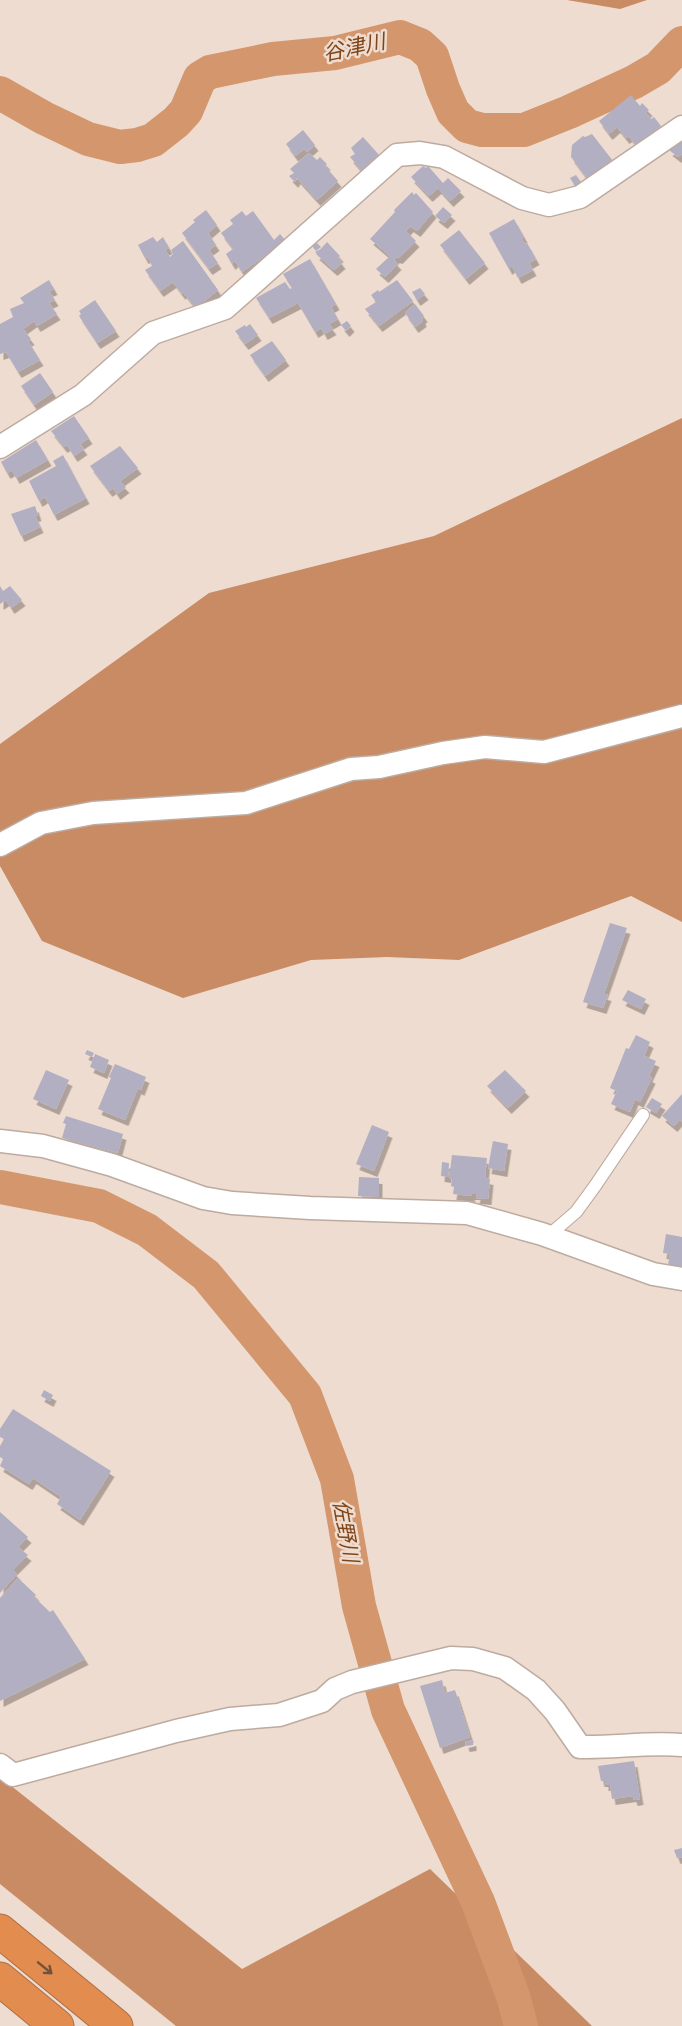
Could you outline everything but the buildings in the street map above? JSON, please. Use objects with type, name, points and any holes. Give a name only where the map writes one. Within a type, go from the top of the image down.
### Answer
[{"type":"highway","points":[[0,1930],[116,2026]]},
{"type":"highway","points":[[0,1979],[57,2026]]},
{"type":"street","points":[[0,447],[83,395],[153,333],[225,308],[397,155],[420,153],[444,157],[522,198],[549,205],[580,197],[682,127]]},
{"type":"street","points":[[0,845],[40,823],[93,813],[246,803],[351,769],[379,767],[443,753],[485,747],[544,752],[682,716]]},
{"type":"street","points":[[0,1141],[44,1146],[112,1165],[203,1198],[232,1203],[467,1213],[548,1236],[653,1274],[682,1279]]},
{"type":"street","points":[[0,1765],[14,1775],[176,1731],[230,1719],[279,1715],[322,1701],[335,1689],[352,1682],[451,1658],[472,1659],[505,1668],[536,1690],[555,1711],[580,1747],[609,1748],[631,1744],[682,1745]]},
{"type":"lane","points":[[548,1236],[576,1212],[643,1115]]},
{"type":"shaded area","points":[[567,0],[647,0],[620,9]]},
{"type":"shaded area","points":[[682,418],[682,922],[631,896],[459,960],[387,957],[311,960],[183,998],[42,941],[0,866],[0,744],[209,593],[434,536]]},
{"type":"shaded area","points":[[0,1777],[242,1969],[430,1869],[592,2026],[176,2026],[0,1884]]},
{"type":"waterway","name":"谷津川","points":[[0,93],[88,139],[120,147],[137,145],[153,140],[176,122],[186,111],[200,78],[210,72],[273,59],[335,53],[400,37],[420,45],[432,56],[453,112],[467,126],[482,130],[524,130],[634,82],[658,68],[682,43]]},
{"type":"waterway","name":"佐野川","points":[[0,1187],[99,1206],[147,1230],[206,1275],[305,1395],[337,1479],[359,1606],[388,1710],[478,1902],[513,1996],[521,2026]]}]
